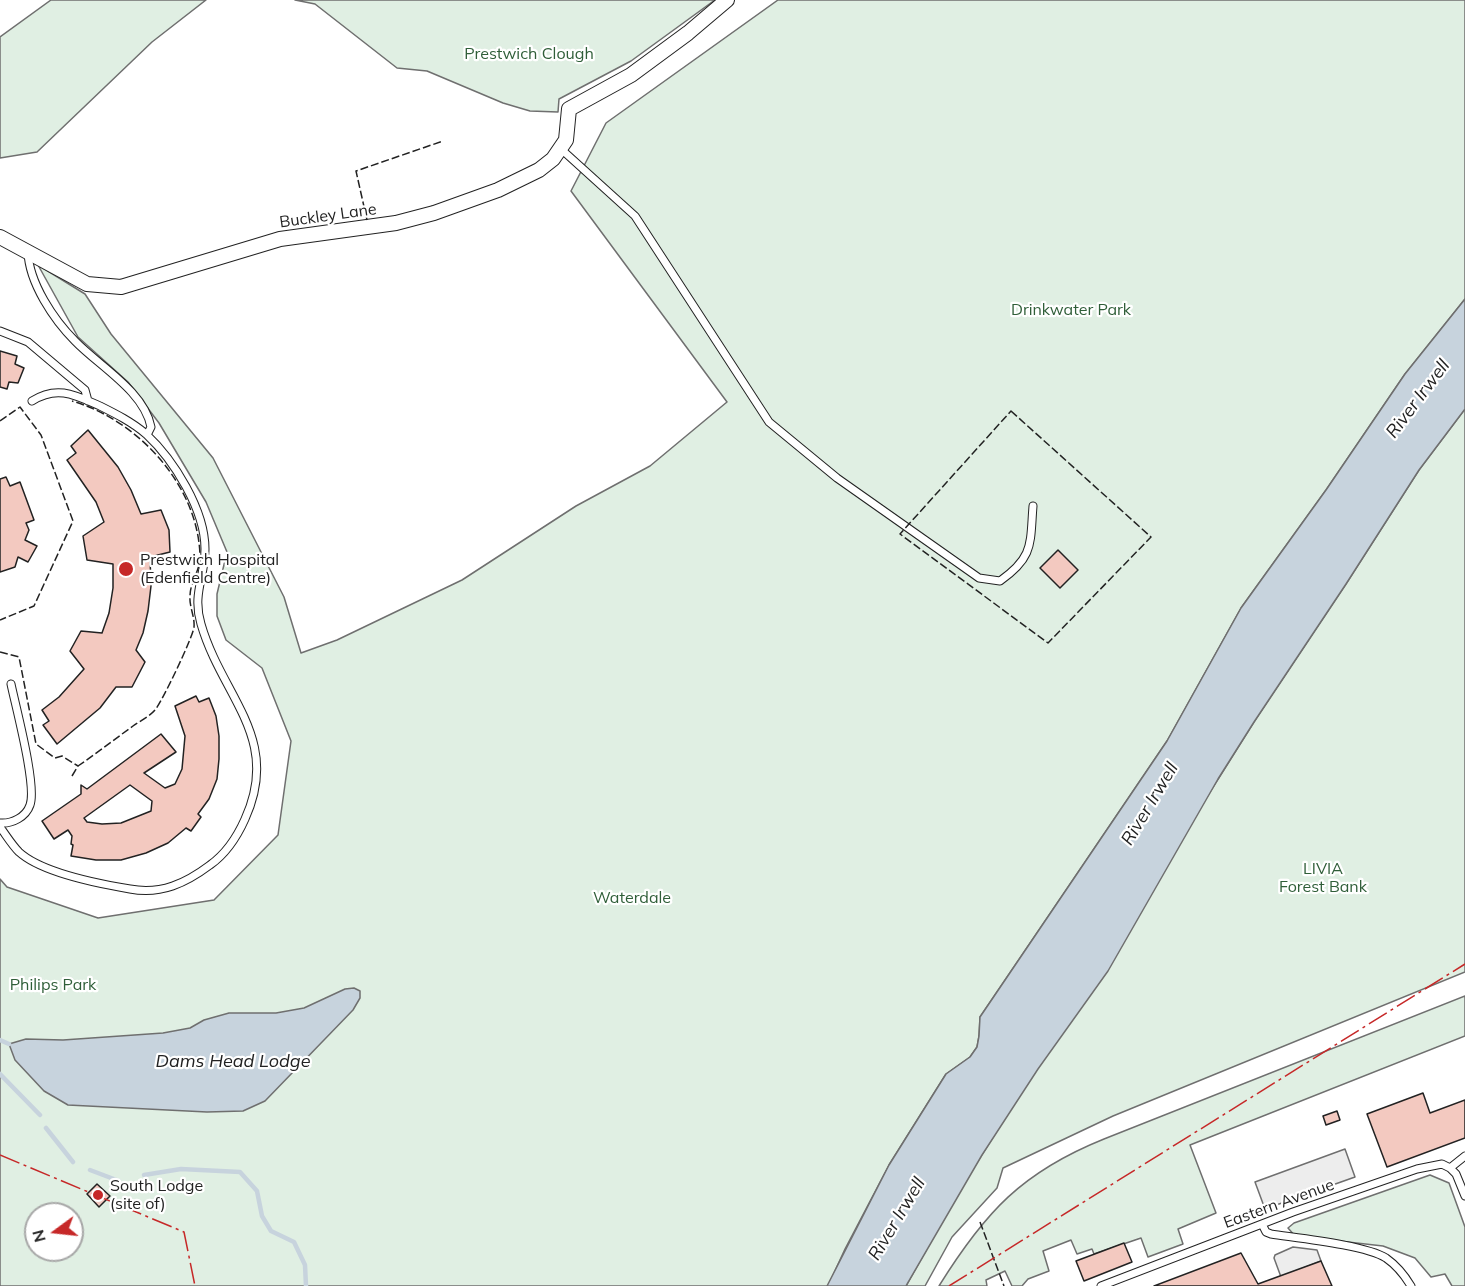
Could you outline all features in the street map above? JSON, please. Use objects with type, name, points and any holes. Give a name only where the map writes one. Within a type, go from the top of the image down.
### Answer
[{"type":"street","points":[[561,149],[568,132],[568,109],[631,75],[688,33],[727,0]]},
{"type":"street","name":"Buckley Lane","points":[[28,252],[87,284],[121,286],[280,239],[396,223],[434,213],[521,181],[539,171],[561,149]]},
{"type":"street","points":[[0,237],[28,252]]},
{"type":"lane","points":[[561,149],[635,216],[769,422],[837,478],[979,578],[1000,582],[1012,573],[1027,555],[1031,540],[1033,506]]},
{"type":"lane","points":[[28,252],[35,283],[45,302],[74,340],[123,383],[139,402],[150,419],[151,427],[147,435]]},
{"type":"lane","points":[[0,331],[28,342],[85,390],[88,401]]},
{"type":"lane","points":[[11,684],[32,795],[26,813],[0,825],[19,852],[38,865],[90,881],[133,890],[150,891],[166,889],[184,882],[214,862],[230,846],[248,812],[258,777],[258,766],[253,736],[214,660],[200,624],[197,607],[198,590],[206,546],[202,524],[194,502],[171,463],[147,435],[133,424],[88,401],[55,392],[41,395],[32,401]]},
{"type":"lane","points":[[1465,1156],[1450,1168],[1456,1174],[1465,1196]]},
{"type":"lane","name":"Eastern Avenue","points":[[1101,1286],[1262,1224],[1417,1169],[1442,1164],[1450,1168]]},
{"type":"lane","points":[[1262,1224],[1266,1232],[1271,1234],[1360,1250],[1385,1258],[1406,1277],[1411,1286]]},
{"type":"green space","points":[[51,0],[206,0],[152,42],[37,152],[0,158],[0,37]]},
{"type":"green space","name":"Prestwich Clough","points":[[295,0],[715,0],[631,61],[559,99],[558,112],[530,111],[503,103],[427,71],[397,68],[315,4]]},
{"type":"green space","points":[[778,0],[1465,0],[1465,299],[1405,374],[1326,490],[1241,608],[1167,741],[980,1017],[977,1047],[970,1057],[946,1074],[889,1165],[828,1286],[0,1286],[0,879],[7,887],[98,918],[214,900],[278,835],[291,741],[262,668],[226,640],[217,616],[217,594],[227,552],[206,502],[159,423],[128,382],[78,337],[38,265],[85,294],[111,334],[213,458],[284,597],[301,653],[337,640],[462,580],[576,506],[650,466],[727,402],[571,191],[606,123]]},
{"type":"green space","name":"LIVIA Forest Bank","points":[[1465,409],[1465,972],[1113,1116],[1003,1168],[997,1188],[952,1237],[925,1286],[906,1286],[961,1188],[1254,722],[1419,470]]},
{"type":"green space","points":[[1465,996],[1465,1036],[1190,1145],[1216,1213],[1178,1229],[1183,1244],[1148,1257],[1141,1238],[1094,1254],[1092,1249],[1077,1254],[1071,1240],[1043,1251],[1049,1271],[1028,1279],[1022,1286],[1012,1286],[1005,1271],[986,1280],[987,1286],[939,1286],[973,1236],[990,1216],[1008,1197],[1050,1165],[1104,1139]]},
{"type":"green space","points":[[1430,1175],[1449,1183],[1465,1227],[1465,1286],[1452,1286],[1445,1274],[1431,1277],[1415,1258],[1383,1246],[1295,1236],[1288,1228],[1294,1223]]},
{"type":"shaded area","points":[[1345,1149],[1355,1177],[1265,1209],[1255,1182]]},
{"type":"shaded area","points":[[1293,1247],[1317,1250],[1321,1261],[1281,1277],[1275,1255]]},
{"type":"water","name":"River Irwell","points":[[1465,299],[1465,409],[1419,470],[1254,722],[1218,779],[1108,971],[1038,1069],[982,1155],[906,1286],[827,1286],[889,1165],[946,1074],[970,1057],[977,1047],[980,1017],[1167,741],[1241,608],[1326,490],[1405,374]]},
{"type":"water","name":"Dams Head Lodge","points":[[354,988],[360,991],[360,998],[353,1010],[265,1101],[243,1111],[207,1112],[68,1105],[44,1091],[15,1060],[9,1044],[26,1039],[63,1040],[163,1033],[190,1028],[204,1020],[229,1013],[276,1013],[304,1008],[345,989]]},
{"type":"building","points":[[0,351],[17,356],[15,364],[24,368],[18,383],[9,382],[7,389],[0,387]]},
{"type":"building","points":[[88,430],[118,467],[141,514],[161,510],[169,530],[170,552],[150,557],[151,586],[148,611],[136,650],[145,662],[132,687],[116,687],[100,708],[57,744],[43,725],[49,721],[42,710],[59,697],[84,669],[70,651],[81,631],[102,633],[109,613],[113,588],[113,564],[87,560],[83,536],[104,522],[96,502],[67,460],[76,453],[71,446]]},
{"type":"building","points":[[6,477],[10,486],[20,482],[34,520],[26,523],[29,530],[25,540],[37,546],[28,562],[18,557],[15,567],[0,572],[0,479]]},
{"type":"building","points":[[1058,550],[1078,570],[1060,588],[1040,568]]},
{"type":"building","points":[[196,696],[199,702],[209,698],[216,716],[219,736],[217,779],[209,799],[198,814],[201,817],[191,831],[186,828],[168,843],[146,853],[121,860],[96,860],[71,856],[72,836],[68,830],[54,839],[42,821],[81,794],[81,785],[87,789],[161,734],[176,752],[144,773],[165,788],[175,784],[182,769],[185,736],[175,706]],"holes":[[[130,785],[152,801],[151,811],[121,823],[87,822],[84,818]]]},
{"type":"building","points":[[1423,1093],[1430,1113],[1465,1100],[1465,1138],[1387,1167],[1367,1114]]},
{"type":"building","points":[[1337,1111],[1340,1120],[1326,1125],[1323,1116]]},
{"type":"building","name":"South Lodge (site of)","points":[[97,1184],[110,1196],[99,1207],[87,1194]]},
{"type":"building","points":[[1124,1243],[1132,1262],[1084,1281],[1076,1261]]},
{"type":"building","points":[[1241,1253],[1258,1284],[1321,1261],[1332,1286],[1154,1286]]},
{"type":"waterway","points":[[0,1040],[9,1044]]},
{"type":"waterway","points":[[0,1074],[40,1115]]},
{"type":"waterway","points":[[46,1128],[73,1162]]},
{"type":"waterway","points":[[144,1175],[181,1169],[240,1172],[257,1191],[262,1216],[271,1231],[294,1242],[305,1265],[306,1286]]},
{"type":"waterway","points":[[90,1170],[119,1181]]},
{"type":"fence","points":[[367,220],[356,171],[443,141]]},
{"type":"fence","points":[[72,401],[96,410],[120,423],[160,460],[176,481],[189,505],[197,531],[200,557],[190,591],[194,627],[159,705],[78,766],[72,776]]},
{"type":"fence","points":[[0,421],[20,407],[41,435],[73,521],[34,606],[0,620]]},
{"type":"fence","points":[[1011,411],[1151,537],[1048,643],[900,534],[1011,411]]},
{"type":"fence","points":[[0,652],[19,657],[36,744],[55,758],[62,756],[78,766]]},
{"type":"fence","points":[[980,1222],[1004,1286]]},
{"type":"power","points":[[949,1286],[1465,964]]},
{"type":"power","points":[[0,1155],[184,1232],[195,1286]]},
{"type":"place","name":"Prestwich Hospital (Edenfield Centre)","points":[[126,569]]},
{"type":"place","name":"South Lodge (site of)","points":[[98,1195]]},
{"type":"park label","name":"Drinkwater Park","points":[[1071,310]]},
{"type":"park label","name":"Waterdale","points":[[632,898]]},
{"type":"park label","name":"Philips Park","points":[[53,985]]}]
